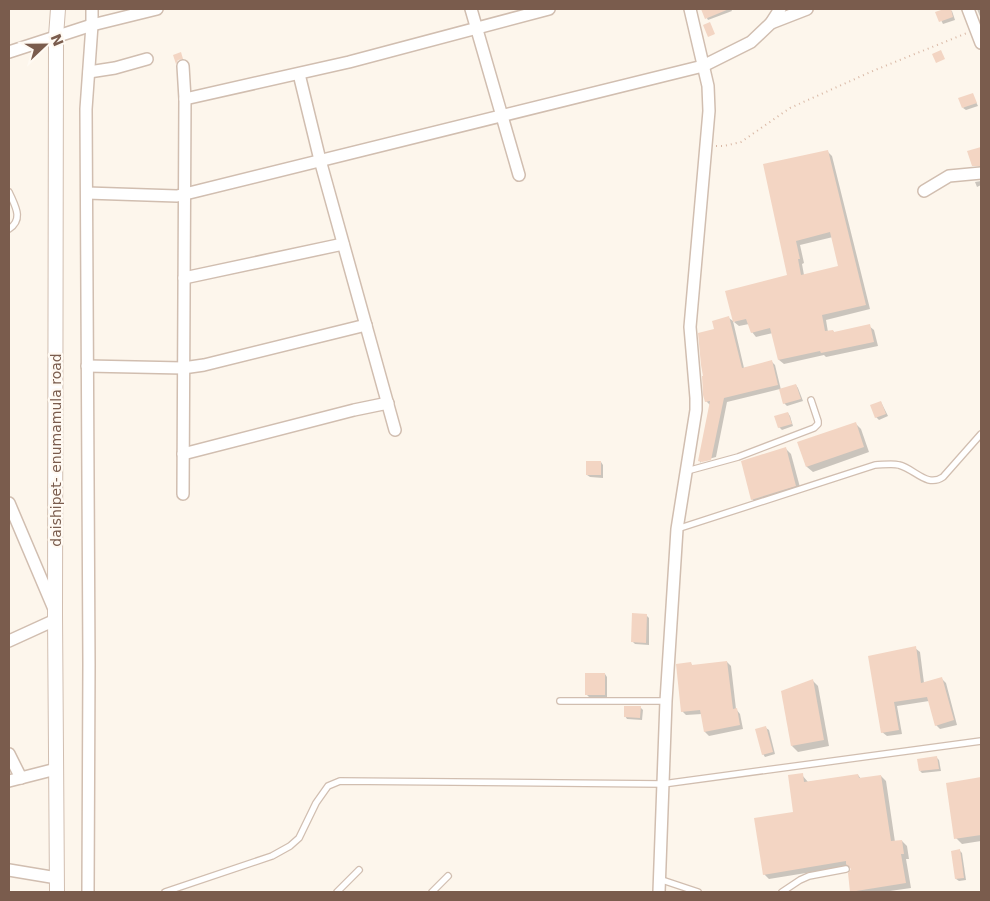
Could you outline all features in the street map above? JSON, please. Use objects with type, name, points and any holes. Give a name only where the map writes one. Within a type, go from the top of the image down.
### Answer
[{"type":"street","name":"daishipet- enumamula road","points":[[57,885],[55,617],[56,36],[58,9]]},
{"type":"street","points":[[88,892],[86,109],[92,9]]},
{"type":"street","points":[[9,52],[92,25],[157,9]]},
{"type":"street","points":[[471,9],[518,174]]},
{"type":"street","points":[[185,99],[299,74],[549,9]]},
{"type":"street","points":[[658,892],[666,701],[677,529],[694,424],[696,398],[690,327],[709,111],[708,86],[690,9]]},
{"type":"street","points":[[87,193],[160,197],[184,194],[703,66],[752,42],[771,23],[780,9]]},
{"type":"street","points":[[771,23],[807,9]]},
{"type":"street","points":[[973,12],[976,30],[981,43]]},
{"type":"street","points":[[89,72],[115,68],[147,59]]},
{"type":"street","points":[[183,66],[185,99],[183,494]]},
{"type":"street","points":[[299,74],[320,160],[395,430]]},
{"type":"street","points":[[924,191],[950,176],[981,173]]},
{"type":"street","points":[[184,278],[343,244]]},
{"type":"street","points":[[87,366],[183,368],[366,325]]},
{"type":"street","points":[[183,454],[388,402]]},
{"type":"street","points":[[9,503],[55,617],[9,641]]},
{"type":"street","points":[[9,754],[21,778]]},
{"type":"street","points":[[9,782],[56,769]]},
{"type":"street","points":[[9,870],[57,885]]},
{"type":"street","points":[[650,892],[659,879]]},
{"type":"lane","points":[[9,192],[17,215],[15,225],[9,230]]},
{"type":"lane","points":[[687,471],[738,457],[814,428],[818,421],[811,400]]},
{"type":"lane","points":[[677,529],[875,465],[898,464],[913,470],[926,479],[938,481],[944,477],[981,434]]},
{"type":"lane","points":[[560,701],[666,701]]},
{"type":"lane","points":[[165,892],[272,856],[290,846],[299,838],[316,803],[328,786],[340,782],[663,784],[981,741]]},
{"type":"lane","points":[[782,892],[809,876],[846,869]]},
{"type":"lane","points":[[337,892],[359,870]]},
{"type":"lane","points":[[432,892],[448,876]]},
{"type":"lane","points":[[659,879],[698,892]]},
{"type":"path","points":[[706,146],[724,146],[741,142],[790,108],[875,70],[976,30]]},
{"type":"building","points":[[701,9],[729,9],[705,19]]},
{"type":"building","points":[[951,9],[953,17],[939,22],[935,12]]},
{"type":"building","points":[[710,22],[715,34],[708,37],[703,25]]},
{"type":"building","points":[[941,50],[945,59],[936,63],[932,54]]},
{"type":"building","points":[[181,52],[183,59],[178,60],[176,64],[173,55]]},
{"type":"building","points":[[973,93],[977,103],[962,108],[958,98]]},
{"type":"building","points":[[981,147],[981,166],[972,166],[967,151]]},
{"type":"building","points":[[828,150],[866,305],[822,315],[825,331],[833,330],[834,332],[870,324],[874,342],[778,360],[770,328],[751,333],[746,319],[733,322],[725,291],[787,275],[763,164]],"holes":[[[830,232],[838,266],[801,275],[796,241]]]},
{"type":"building","points":[[729,316],[742,368],[772,360],[778,385],[724,398],[711,460],[702,462],[698,461],[710,401],[705,402],[703,395],[703,376],[698,333],[714,329],[712,321]]},
{"type":"building","points":[[796,384],[801,399],[783,404],[779,389]]},
{"type":"building","points":[[881,401],[886,414],[875,418],[870,405]]},
{"type":"building","points":[[788,412],[792,424],[778,428],[774,416]]},
{"type":"building","points":[[856,422],[864,447],[806,467],[797,442]]},
{"type":"building","points":[[786,447],[796,486],[751,500],[741,461]]},
{"type":"building","points":[[586,461],[601,461],[601,475],[586,475]]},
{"type":"building","points":[[632,613],[647,614],[646,643],[631,642]]},
{"type":"building","points":[[916,646],[921,683],[942,677],[954,720],[935,726],[927,697],[894,702],[899,730],[881,733],[868,656]]},
{"type":"building","points":[[727,661],[733,709],[737,708],[740,725],[704,732],[700,710],[681,712],[676,664],[691,662],[692,665]]},
{"type":"building","points":[[585,673],[605,673],[605,695],[585,695]]},
{"type":"building","points":[[813,679],[824,740],[791,746],[781,691]]},
{"type":"building","points":[[624,706],[641,706],[640,718],[624,717]]},
{"type":"building","points":[[766,726],[773,752],[762,755],[755,729]]},
{"type":"building","points":[[937,756],[939,769],[919,771],[917,759]]},
{"type":"building","points":[[803,773],[804,782],[858,774],[859,778],[881,775],[891,841],[902,840],[904,854],[901,854],[906,883],[850,892],[848,873],[851,869],[846,864],[846,861],[763,875],[754,818],[793,812],[788,775]]},
{"type":"building","points":[[981,777],[981,835],[954,839],[946,783]]},
{"type":"building","points":[[960,849],[964,878],[955,879],[951,851]]}]
